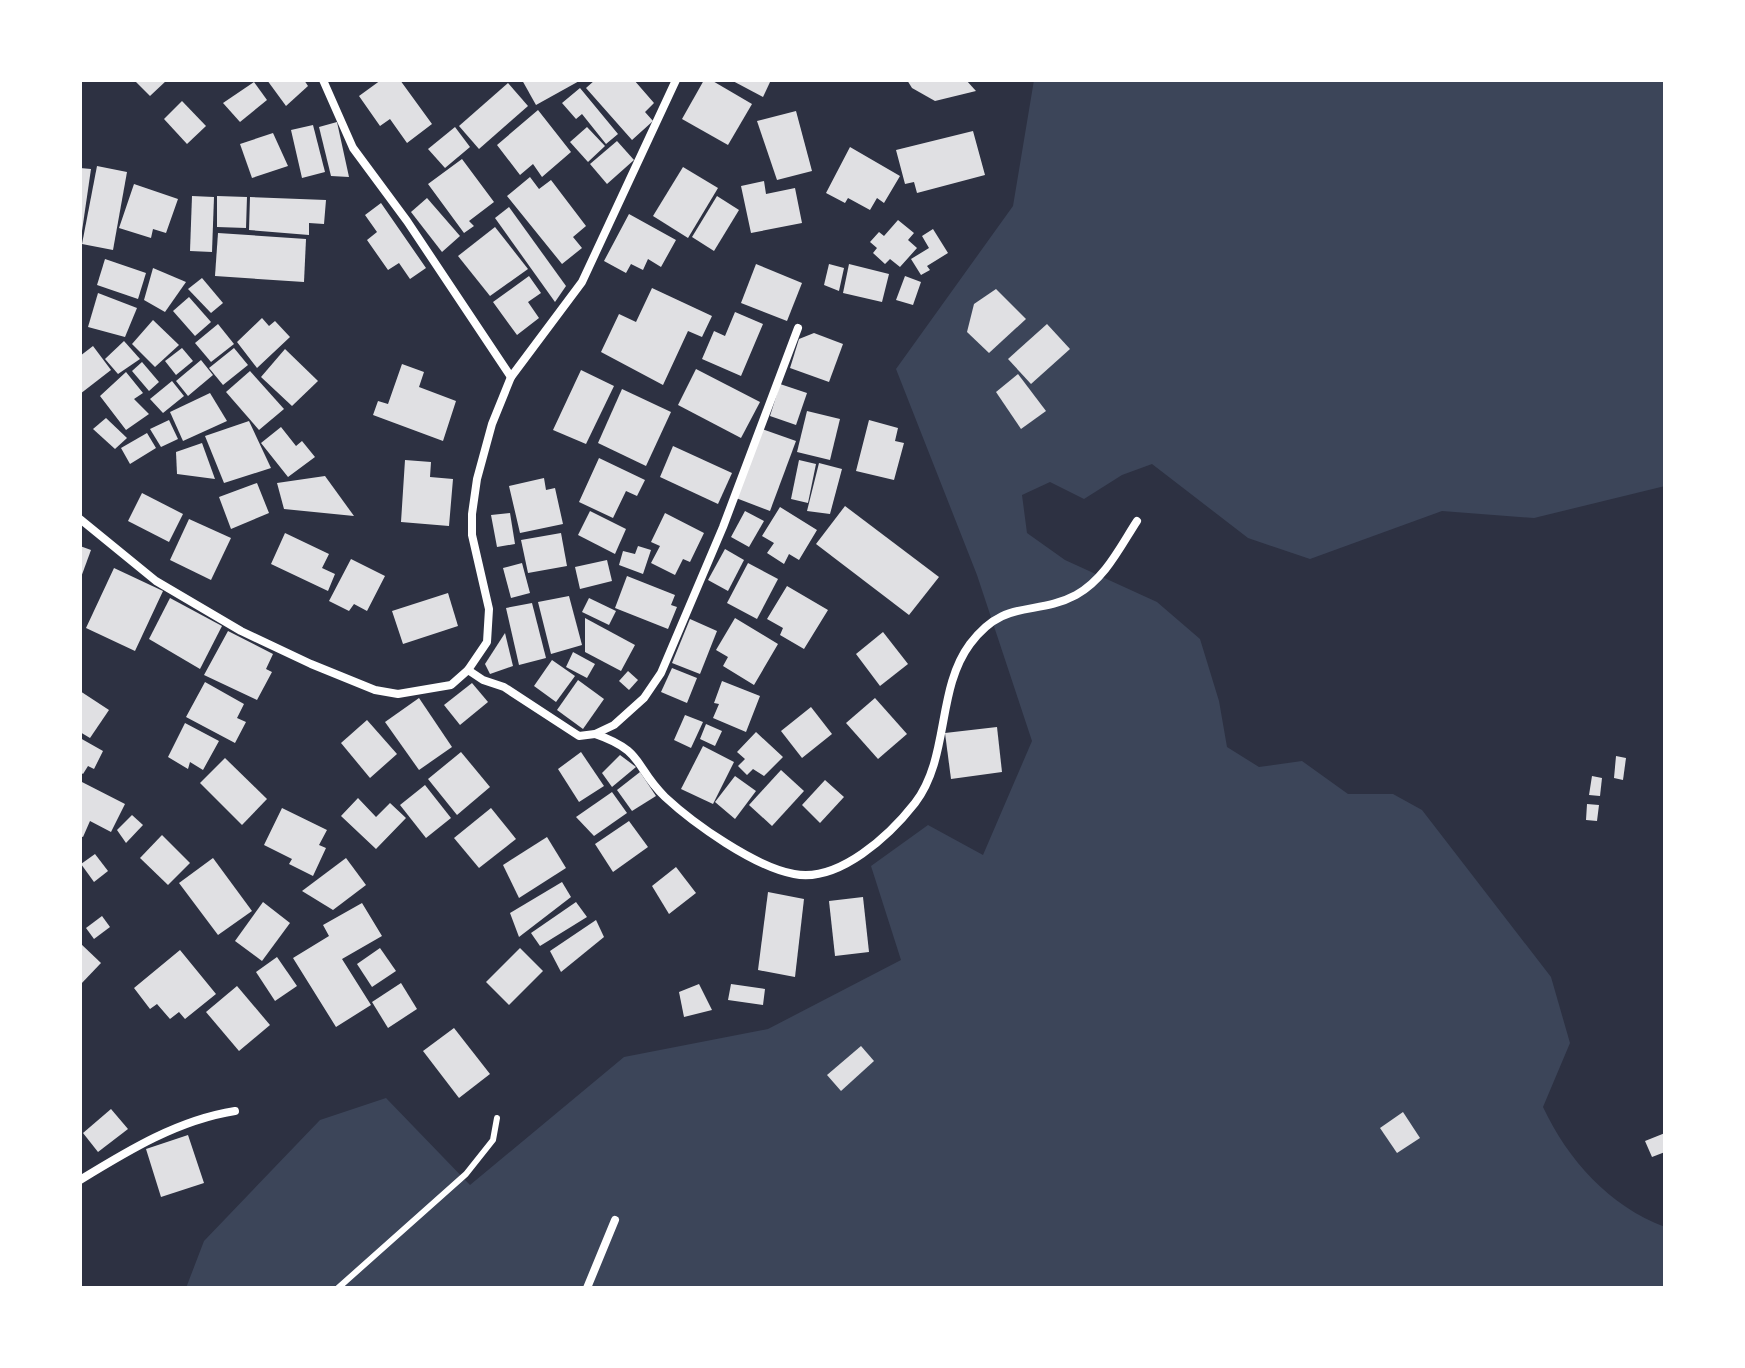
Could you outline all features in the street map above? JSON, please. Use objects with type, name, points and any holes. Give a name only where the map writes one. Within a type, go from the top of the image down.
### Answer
[{"type":"street","points":[[323,80],[353,148],[407,221],[511,377]]},
{"type":"street","points":[[80,519],[156,581],[229,624],[375,690],[398,694],[425,692],[451,685],[468,670],[487,642],[489,609],[472,535],[477,479],[511,377],[582,282],[676,80]]},
{"type":"street","points":[[468,670],[524,700],[569,733],[579,736],[595,734],[614,725],[644,698],[661,673],[723,527],[798,328]]},
{"type":"street","points":[[595,734],[632,753],[665,797],[719,838],[764,863],[795,875],[819,873],[846,863],[881,838],[925,786],[956,668],[969,645],[1001,615],[1075,596],[1091,585],[1108,567],[1137,521]]},
{"type":"street","points":[[80,1180],[155,1136],[208,1116],[235,1111]]},
{"type":"street","points":[[587,1288],[615,1220]]},
{"type":"lane","points":[[338,1288],[466,1174],[493,1140],[497,1118]]},
{"type":"shaded area","points":[[1034,80],[1665,80],[1665,486],[1534,518],[1442,511],[1310,559],[1248,538],[1152,464],[1122,475],[1084,499],[1050,482],[1022,495],[1027,533],[1065,560],[1157,602],[1200,639],[1219,701],[1227,747],[1259,767],[1302,761],[1348,794],[1393,794],[1422,810],[1551,977],[1570,1043],[1543,1107],[1565,1145],[1592,1179],[1626,1207],[1665,1227],[1665,1288],[186,1288],[204,1241],[320,1120],[386,1098],[470,1185],[624,1057],[768,1029],[901,960],[871,866],[928,825],[983,855],[1032,741],[977,575],[896,369],[1013,206]]},
{"type":"building","points":[[134,80],[167,80],[150,96]]},
{"type":"building","points":[[267,80],[304,80],[308,86],[286,106]]},
{"type":"building","points":[[381,80],[400,80],[432,124],[407,143],[390,119],[380,126],[359,96]]},
{"type":"building","points":[[522,80],[581,80],[536,105]]},
{"type":"building","points":[[595,80],[634,80],[654,103],[645,112],[653,121],[632,140],[586,88]]},
{"type":"building","points":[[704,80],[711,80],[752,104],[728,145],[682,119]]},
{"type":"building","points":[[731,80],[771,80],[763,97]]},
{"type":"building","points":[[907,80],[966,80],[976,91],[935,101],[912,88]]},
{"type":"building","points":[[254,82],[267,100],[240,122],[223,103]]},
{"type":"building","points":[[508,83],[528,106],[479,149],[459,126]]},
{"type":"building","points":[[580,88],[618,134],[606,144],[582,114],[576,119],[562,103]]},
{"type":"building","points":[[182,101],[206,126],[187,144],[164,119]]},
{"type":"building","points":[[538,110],[571,152],[542,177],[533,164],[520,175],[497,145]]},
{"type":"building","points":[[796,111],[812,171],[777,180],[757,121]]},
{"type":"building","points":[[337,122],[349,177],[331,176],[319,127]]},
{"type":"building","points":[[313,125],[325,172],[302,178],[291,130]]},
{"type":"building","points":[[455,127],[470,147],[445,168],[428,149]]},
{"type":"building","points":[[587,127],[605,146],[588,162],[570,142]]},
{"type":"building","points":[[973,131],[985,175],[917,193],[914,182],[905,184],[896,150]]},
{"type":"building","points":[[273,133],[288,166],[252,178],[240,144]]},
{"type":"building","points":[[617,141],[634,160],[607,184],[590,164]]},
{"type":"building","points":[[850,147],[900,176],[884,203],[877,198],[870,210],[848,198],[845,203],[826,193]]},
{"type":"building","points":[[462,159],[494,202],[469,221],[474,226],[464,233],[428,184]]},
{"type":"building","points":[[97,166],[127,172],[113,250],[82,244]]},
{"type":"building","points":[[683,167],[718,188],[688,238],[653,216]]},
{"type":"building","points":[[80,168],[91,169],[82,231],[80,231]]},
{"type":"building","points":[[530,177],[539,189],[551,180],[586,226],[573,237],[582,248],[562,264],[507,196]]},
{"type":"building","points":[[764,181],[766,194],[795,188],[802,223],[751,233],[741,186]]},
{"type":"building","points":[[134,184],[178,199],[166,233],[153,229],[151,238],[119,228]]},
{"type":"building","points":[[192,196],[214,197],[212,252],[190,251]]},
{"type":"building","points":[[217,196],[247,197],[246,228],[217,227]]},
{"type":"building","points":[[717,196],[739,210],[714,251],[692,237]]},
{"type":"building","points":[[250,197],[326,200],[324,224],[309,223],[309,235],[249,230]]},
{"type":"building","points":[[427,198],[460,236],[442,252],[411,212]]},
{"type":"building","points":[[381,203],[426,268],[410,279],[399,263],[388,270],[367,240],[377,232],[365,215]]},
{"type":"building","points":[[509,207],[566,286],[555,302],[495,218]]},
{"type":"building","points":[[629,214],[676,240],[661,267],[648,259],[643,270],[631,264],[626,273],[604,261]]},
{"type":"building","points":[[898,220],[914,233],[908,240],[917,248],[900,267],[890,259],[885,264],[873,253],[877,248],[870,242],[879,232],[884,236]]},
{"type":"building","points":[[495,227],[528,269],[490,296],[458,256]]},
{"type":"building","points":[[933,229],[948,253],[927,266],[930,270],[921,275],[911,259],[929,248],[922,236]]},
{"type":"building","points":[[218,233],[306,239],[304,282],[215,276]]},
{"type":"building","points":[[105,259],[146,273],[138,299],[97,285]]},
{"type":"building","points":[[756,264],[802,283],[787,321],[741,303]]},
{"type":"building","points":[[829,264],[844,268],[839,291],[824,285]]},
{"type":"building","points":[[849,264],[889,274],[882,302],[843,293]]},
{"type":"building","points":[[153,268],[186,282],[165,312],[144,300]]},
{"type":"building","points":[[529,276],[541,293],[528,302],[539,318],[517,335],[493,302]]},
{"type":"building","points":[[905,276],[921,282],[913,305],[896,300]]},
{"type":"building","points":[[202,278],[223,303],[211,313],[188,289]]},
{"type":"building","points":[[652,288],[712,316],[702,337],[688,331],[663,385],[601,352],[619,314],[636,322]]},
{"type":"building","points":[[996,289],[1026,319],[989,353],[967,332],[974,304]]},
{"type":"building","points":[[98,293],[137,308],[125,337],[88,327]]},
{"type":"building","points":[[189,297],[211,322],[195,336],[173,311]]},
{"type":"building","points":[[735,312],[763,324],[741,376],[702,359],[714,331],[725,336]]},
{"type":"building","points":[[262,318],[269,326],[275,321],[290,337],[257,368],[237,342]]},
{"type":"building","points":[[153,320],[179,345],[155,367],[132,344]]},
{"type":"building","points":[[218,324],[234,344],[211,362],[195,343]]},
{"type":"building","points":[[1047,324],[1070,349],[1031,384],[1008,359]]},
{"type":"building","points":[[814,333],[843,344],[829,382],[790,368],[799,339]]},
{"type":"building","points":[[124,341],[140,359],[118,374],[105,359]]},
{"type":"building","points":[[93,346],[111,370],[80,394],[80,356]]},
{"type":"building","points":[[182,348],[193,361],[176,375],[165,361]]},
{"type":"building","points":[[234,348],[248,365],[223,385],[209,368]]},
{"type":"building","points":[[285,349],[318,381],[292,406],[261,377]]},
{"type":"building","points":[[201,360],[213,375],[188,396],[176,381]]},
{"type":"building","points":[[142,362],[159,382],[149,391],[132,371]]},
{"type":"building","points":[[402,364],[424,372],[419,387],[456,401],[443,441],[373,415],[378,401],[388,404]]},
{"type":"building","points":[[696,369],[760,402],[741,438],[678,405]]},
{"type":"building","points":[[581,370],[614,386],[586,444],[553,430]]},
{"type":"building","points":[[250,371],[284,409],[259,430],[226,392]]},
{"type":"building","points":[[126,372],[143,393],[134,399],[149,414],[126,430],[100,396]]},
{"type":"building","points":[[1018,374],[1046,411],[1021,429],[996,392]]},
{"type":"building","points":[[172,381],[184,396],[163,413],[150,399]]},
{"type":"building","points":[[780,384],[807,393],[796,425],[770,416]]},
{"type":"building","points":[[622,389],[671,412],[646,466],[598,443]]},
{"type":"building","points":[[210,393],[227,421],[183,441],[170,412]]},
{"type":"building","points":[[807,411],[840,419],[830,460],[797,452]]},
{"type":"building","points":[[106,418],[127,438],[115,449],[93,429]]},
{"type":"building","points":[[169,420],[178,439],[161,447],[150,429]]},
{"type":"building","points":[[869,420],[898,428],[895,441],[904,443],[894,480],[856,471]]},
{"type":"building","points":[[249,421],[271,468],[224,483],[205,436]]},
{"type":"building","points":[[281,427],[296,446],[302,441],[315,457],[288,477],[261,443]]},
{"type":"building","points":[[762,429],[796,441],[770,511],[736,498]]},
{"type":"building","points":[[147,433],[156,448],[130,464],[121,448]]},
{"type":"building","points":[[202,443],[215,479],[177,474],[176,452]]},
{"type":"building","points":[[673,446],[732,473],[718,504],[660,477]]},
{"type":"building","points":[[599,458],[645,480],[637,496],[626,491],[613,518],[579,502]]},
{"type":"building","points":[[405,460],[431,462],[430,477],[453,479],[449,526],[401,522]]},
{"type":"building","points":[[799,460],[816,464],[808,503],[791,499]]},
{"type":"building","points":[[819,463],[842,469],[830,514],[807,511]]},
{"type":"building","points":[[325,476],[354,516],[284,509],[277,483]]},
{"type":"building","points":[[544,478],[546,490],[555,488],[563,524],[520,533],[509,486]]},
{"type":"building","points":[[257,483],[269,513],[231,529],[219,497]]},
{"type":"building","points":[[142,493],[183,514],[169,542],[128,521]]},
{"type":"building","points":[[845,506],[939,577],[909,615],[816,544]]},
{"type":"building","points":[[780,507],[817,530],[799,560],[789,554],[784,564],[767,553],[774,543],[762,536]]},
{"type":"building","points":[[590,511],[626,529],[615,554],[578,535]]},
{"type":"building","points":[[745,511],[764,521],[749,547],[731,537]]},
{"type":"building","points":[[510,513],[515,544],[497,547],[491,515]]},
{"type":"building","points":[[665,513],[704,533],[690,562],[683,559],[675,575],[651,563],[660,546],[651,542]]},
{"type":"building","points":[[189,519],[231,538],[211,580],[170,560]]},
{"type":"building","points":[[285,533],[329,554],[322,568],[335,574],[328,591],[271,564]]},
{"type":"building","points":[[561,533],[567,566],[528,573],[521,540]]},
{"type":"building","points":[[80,546],[91,550],[80,580]]},
{"type":"building","points":[[638,546],[651,550],[643,574],[619,565],[623,551],[635,554]]},
{"type":"building","points":[[725,549],[744,560],[728,591],[708,580]]},
{"type":"building","points":[[351,559],[385,576],[367,611],[354,604],[349,611],[329,601]]},
{"type":"building","points":[[607,560],[612,581],[580,589],[575,567]]},
{"type":"building","points":[[522,563],[530,593],[511,598],[503,568]]},
{"type":"building","points":[[748,563],[778,579],[757,619],[727,603]]},
{"type":"building","points":[[114,568],[163,591],[135,651],[86,628]]},
{"type":"building","points":[[627,576],[675,595],[671,605],[677,607],[668,629],[615,608]]},
{"type":"building","points":[[787,586],[828,610],[804,649],[780,635],[783,628],[767,619]]},
{"type":"building","points":[[448,593],[458,626],[403,644],[392,611]]},
{"type":"building","points":[[569,596],[582,645],[551,654],[538,602]]},
{"type":"building","points":[[170,598],[222,626],[200,669],[149,639]]},
{"type":"building","points":[[589,598],[616,611],[609,625],[582,612]]},
{"type":"building","points":[[532,603],[546,658],[519,665],[506,608]]},
{"type":"building","points":[[585,618],[635,645],[621,671],[585,652]]},
{"type":"building","points":[[735,618],[778,644],[754,685],[723,666],[728,657],[716,650]]},
{"type":"building","points":[[690,619],[717,631],[700,674],[672,663]]},
{"type":"building","points":[[228,631],[273,654],[266,669],[272,672],[257,700],[204,675]]},
{"type":"building","points":[[883,632],[908,664],[880,686],[856,654]]},
{"type":"building","points":[[505,633],[513,666],[490,674],[485,664]]},
{"type":"building","points":[[573,652],[595,664],[587,678],[566,667]]},
{"type":"building","points":[[552,660],[575,676],[556,702],[534,686]]},
{"type":"building","points":[[672,668],[697,678],[687,703],[661,692]]},
{"type":"building","points":[[628,671],[638,680],[629,690],[619,681]]},
{"type":"building","points":[[578,680],[604,699],[583,729],[557,710]]},
{"type":"building","points":[[722,681],[760,696],[746,732],[713,718],[719,704],[714,703]]},
{"type":"building","points":[[205,682],[244,704],[237,718],[246,722],[235,743],[186,717]]},
{"type":"building","points":[[472,683],[488,702],[460,725],[444,705]]},
{"type":"building","points":[[80,691],[109,710],[90,738],[80,732]]},
{"type":"building","points":[[419,698],[452,747],[419,770],[385,722]]},
{"type":"building","points":[[875,698],[907,734],[878,759],[846,723]]},
{"type":"building","points":[[811,707],[832,734],[802,758],[781,731]]},
{"type":"building","points":[[685,715],[703,722],[691,748],[674,740]]},
{"type":"building","points":[[367,720],[397,754],[370,778],[341,743]]},
{"type":"building","points":[[185,723],[219,741],[203,770],[190,762],[188,769],[168,757]]},
{"type":"building","points":[[706,724],[722,731],[715,746],[700,739]]},
{"type":"building","points":[[997,727],[1002,772],[951,779],[945,733]]},
{"type":"building","points":[[756,732],[783,757],[764,776],[753,769],[747,775],[738,766],[745,759],[737,752]]},
{"type":"building","points":[[80,738],[103,751],[94,769],[88,766],[83,774],[80,772]]},
{"type":"building","points":[[703,746],[734,762],[713,804],[681,789]]},
{"type":"building","points":[[461,752],[490,787],[457,815],[428,779]]},
{"type":"building","points":[[581,752],[604,786],[579,802],[558,769]]},
{"type":"building","points":[[620,755],[636,767],[612,787],[602,773]]},
{"type":"building","points":[[1616,756],[1626,758],[1623,780],[1614,778]]},
{"type":"building","points":[[225,758],[267,799],[242,825],[200,783]]},
{"type":"building","points":[[781,770],[804,791],[772,826],[749,805]]},
{"type":"building","points":[[640,772],[656,796],[632,811],[617,790]]},
{"type":"building","points":[[735,776],[756,791],[735,819],[715,802]]},
{"type":"building","points":[[1592,776],[1602,778],[1600,796],[1589,795]]},
{"type":"building","points":[[825,780],[844,797],[820,823],[802,805]]},
{"type":"building","points":[[80,781],[125,804],[111,832],[90,821],[83,837],[80,836]]},
{"type":"building","points":[[425,785],[451,818],[426,838],[400,805]]},
{"type":"building","points":[[612,792],[627,813],[594,836],[576,817]]},
{"type":"building","points":[[358,798],[376,817],[390,803],[406,818],[376,849],[341,816]]},
{"type":"building","points":[[1587,804],[1599,805],[1597,821],[1586,820]]},
{"type":"building","points":[[282,808],[327,830],[319,845],[326,848],[313,876],[289,864],[292,859],[264,845]]},
{"type":"building","points":[[491,808],[516,839],[479,868],[454,838]]},
{"type":"building","points":[[132,815],[143,825],[126,843],[117,830]]},
{"type":"building","points":[[629,821],[648,847],[613,872],[595,844]]},
{"type":"building","points":[[162,835],[190,863],[168,885],[140,858]]},
{"type":"building","points":[[547,837],[566,868],[519,898],[503,865]]},
{"type":"building","points":[[95,854],[108,871],[94,882],[81,864]]},
{"type":"building","points":[[213,858],[252,911],[218,935],[179,883]]},
{"type":"building","points":[[346,858],[366,885],[333,910],[302,891]]},
{"type":"building","points":[[676,867],[696,893],[669,914],[652,886]]},
{"type":"building","points":[[562,882],[571,897],[519,937],[510,913]]},
{"type":"building","points":[[768,892],[804,899],[795,977],[758,970]]},
{"type":"building","points":[[863,897],[869,952],[835,956],[829,901]]},
{"type":"building","points":[[263,902],[290,923],[262,961],[235,941]]},
{"type":"building","points":[[576,902],[587,917],[540,946],[531,933]]},
{"type":"building","points":[[362,903],[382,936],[342,959],[371,1005],[336,1027],[293,958],[329,936],[323,925]]},
{"type":"building","points":[[102,916],[110,927],[94,939],[86,928]]},
{"type":"building","points":[[596,920],[604,937],[561,972],[550,951]]},
{"type":"building","points":[[80,943],[101,963],[80,985]]},
{"type":"building","points":[[380,948],[396,971],[372,987],[357,964]]},
{"type":"building","points":[[520,948],[543,971],[509,1005],[486,982]]},
{"type":"building","points":[[180,950],[216,994],[185,1019],[179,1012],[170,1019],[157,1004],[150,1009],[134,988]]},
{"type":"building","points":[[277,957],[297,986],[275,1001],[256,972]]},
{"type":"building","points":[[401,983],[417,1009],[388,1028],[372,1002]]},
{"type":"building","points":[[699,984],[712,1010],[684,1017],[679,992]]},
{"type":"building","points":[[731,984],[765,989],[763,1005],[728,1000]]},
{"type":"building","points":[[237,986],[270,1025],[239,1051],[206,1012]]},
{"type":"building","points":[[454,1028],[490,1074],[459,1098],[423,1051]]},
{"type":"building","points":[[861,1046],[874,1061],[841,1091],[827,1075]]},
{"type":"building","points":[[111,1109],[128,1129],[98,1152],[83,1133]]},
{"type":"building","points":[[1403,1112],[1420,1138],[1397,1153],[1380,1128]]},
{"type":"building","points":[[1665,1133],[1665,1152],[1652,1157],[1645,1141]]},
{"type":"building","points":[[188,1135],[204,1183],[161,1197],[146,1149]]}]
